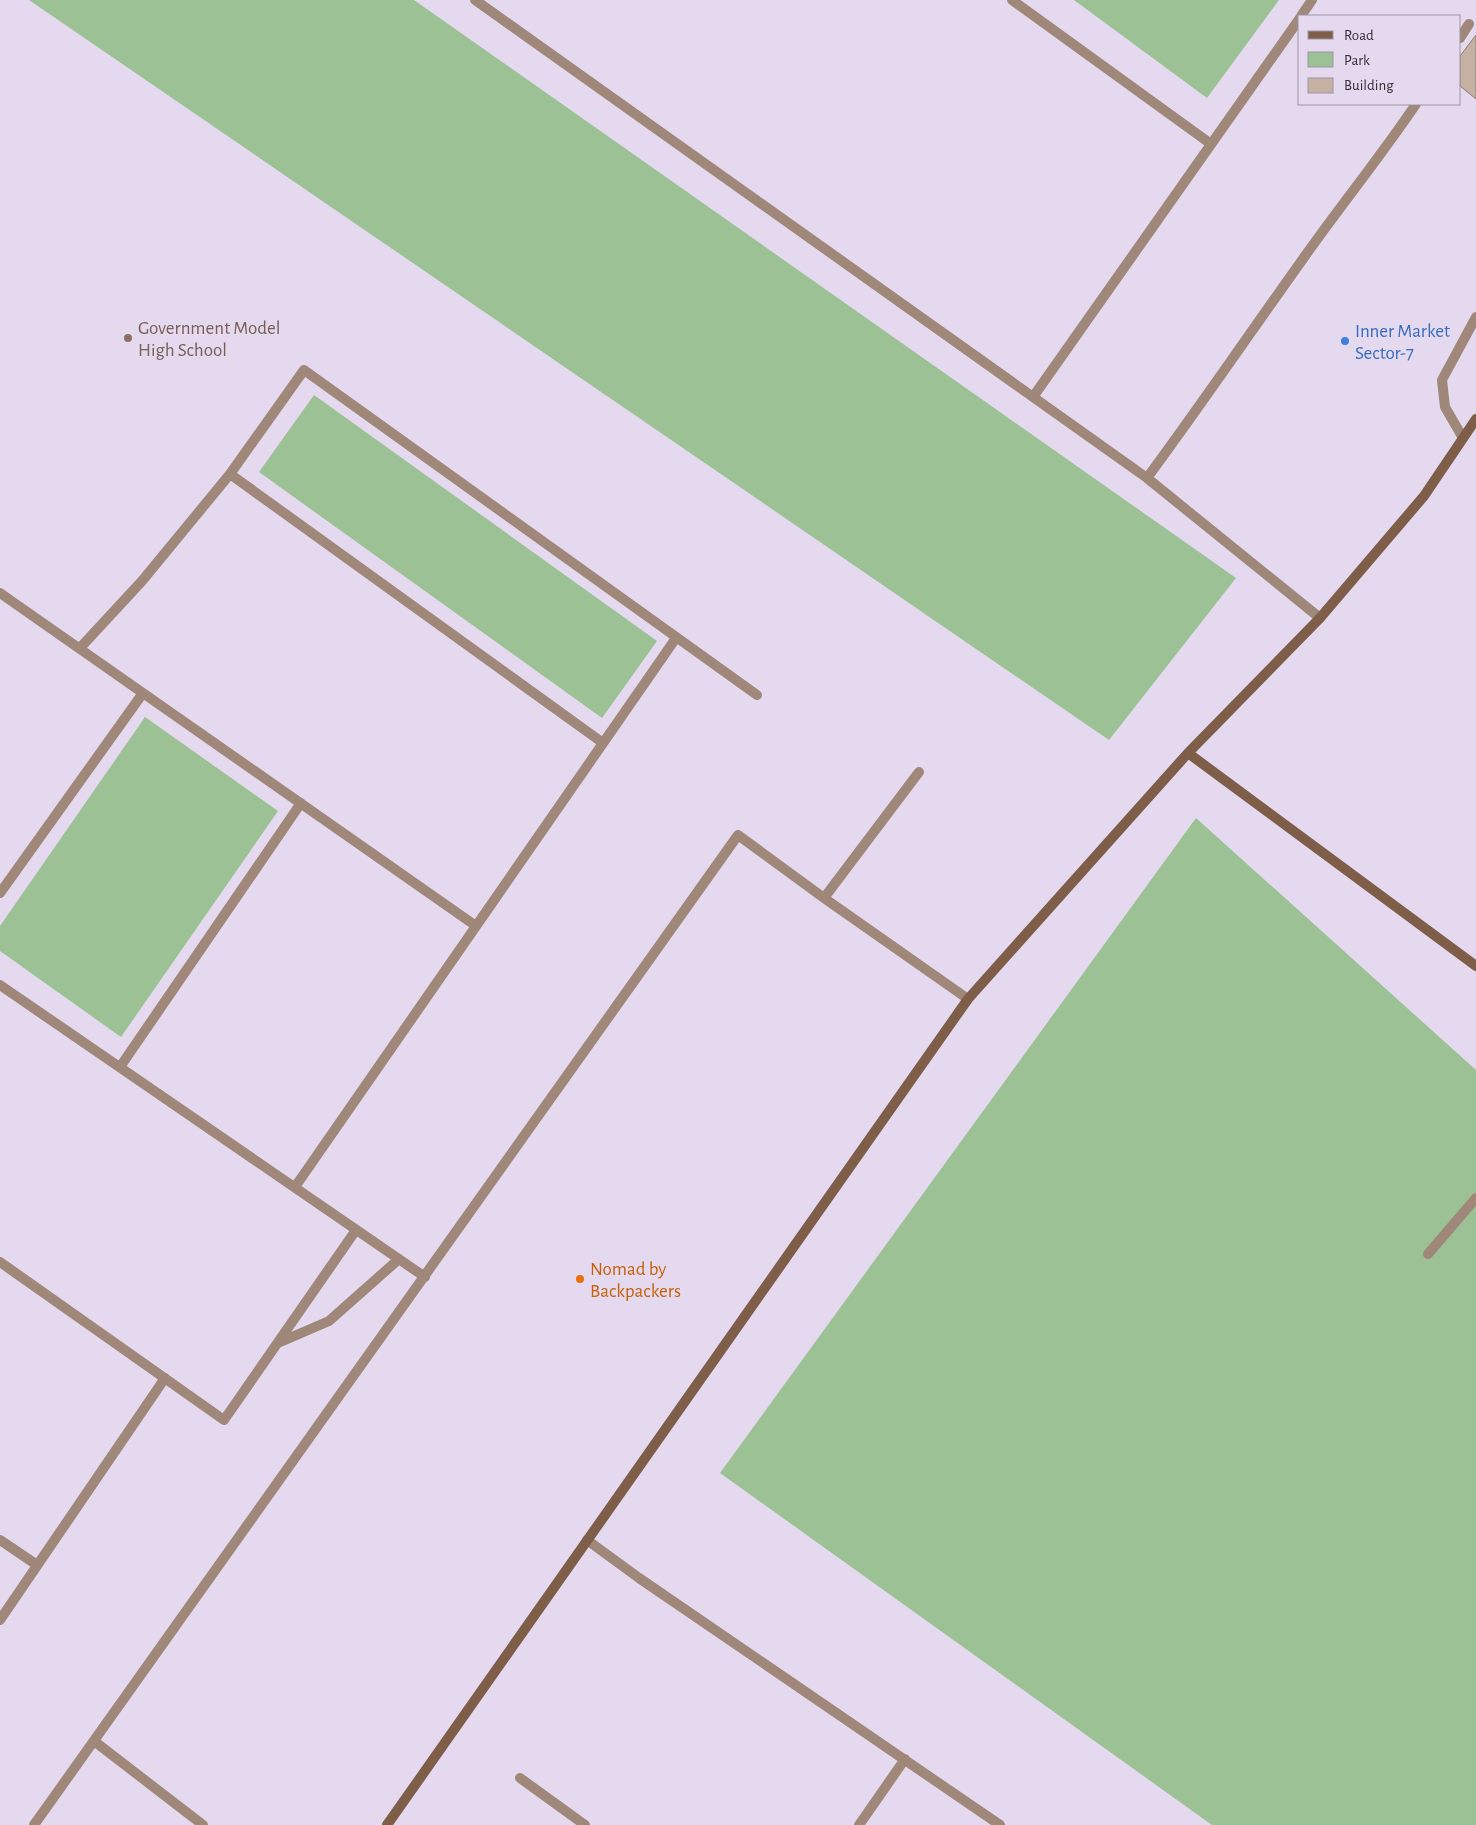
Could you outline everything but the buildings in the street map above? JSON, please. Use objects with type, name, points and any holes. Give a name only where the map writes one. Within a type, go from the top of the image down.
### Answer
[{"type":"street","points":[[475,0],[1147,478],[1320,618]]},
{"type":"street","points":[[1012,0],[1211,144]]},
{"type":"street","points":[[1301,15],[1312,0]]},
{"type":"street","points":[[1033,398],[1298,20]]},
{"type":"street","points":[[1461,36],[1469,24]]},
{"type":"street","points":[[1147,478],[1415,105]]},
{"type":"street","points":[[1463,438],[1445,408],[1442,380],[1476,317]]},
{"type":"street","points":[[80,648],[142,581],[230,474],[304,370],[757,695]]},
{"type":"street","points":[[387,1825],[968,999],[1188,753],[1320,618],[1424,496],[1476,419]]},
{"type":"street","points":[[230,474],[603,743]]},
{"type":"street","points":[[0,593],[476,926]]},
{"type":"street","points":[[295,1188],[676,638]]},
{"type":"street","points":[[0,893],[143,693]]},
{"type":"street","points":[[1188,753],[1476,966]]},
{"type":"street","points":[[824,898],[919,772]]},
{"type":"street","points":[[120,1067],[301,804]]},
{"type":"street","points":[[34,1825],[738,834],[824,898],[968,999]]},
{"type":"street","points":[[0,985],[424,1277]]},
{"type":"street","points":[[1428,1254],[1476,1198]]},
{"type":"street","points":[[0,1262],[224,1420],[356,1230]]},
{"type":"street","points":[[277,1343],[329,1321],[399,1259]]},
{"type":"street","points":[[0,1620],[165,1378]]},
{"type":"street","points":[[0,1540],[37,1566]]},
{"type":"street","points":[[587,1540],[639,1578],[1000,1825]]},
{"type":"street","points":[[94,1741],[203,1825]]},
{"type":"street","points":[[859,1825],[905,1759]]},
{"type":"street","points":[[520,1778],[585,1825]]},
{"type":"green space","points":[[29,0],[414,0],[1236,578],[1109,740]]},
{"type":"green space","points":[[1074,0],[1279,0],[1207,98]]},
{"type":"green space","points":[[314,395],[657,641],[602,718],[259,472]]},
{"type":"green space","points":[[145,717],[278,811],[121,1037],[0,951],[0,926]]},
{"type":"green space","points":[[1196,818],[1476,1070],[1476,1825],[1212,1825],[720,1473]]},
{"type":"place","name":"Government Model High School","points":[[128,338]]},
{"type":"place","name":"Inner Market Sector-7","points":[[1345,341]]},
{"type":"place","name":"Nomad by Backpackers","points":[[580,1279]]}]
